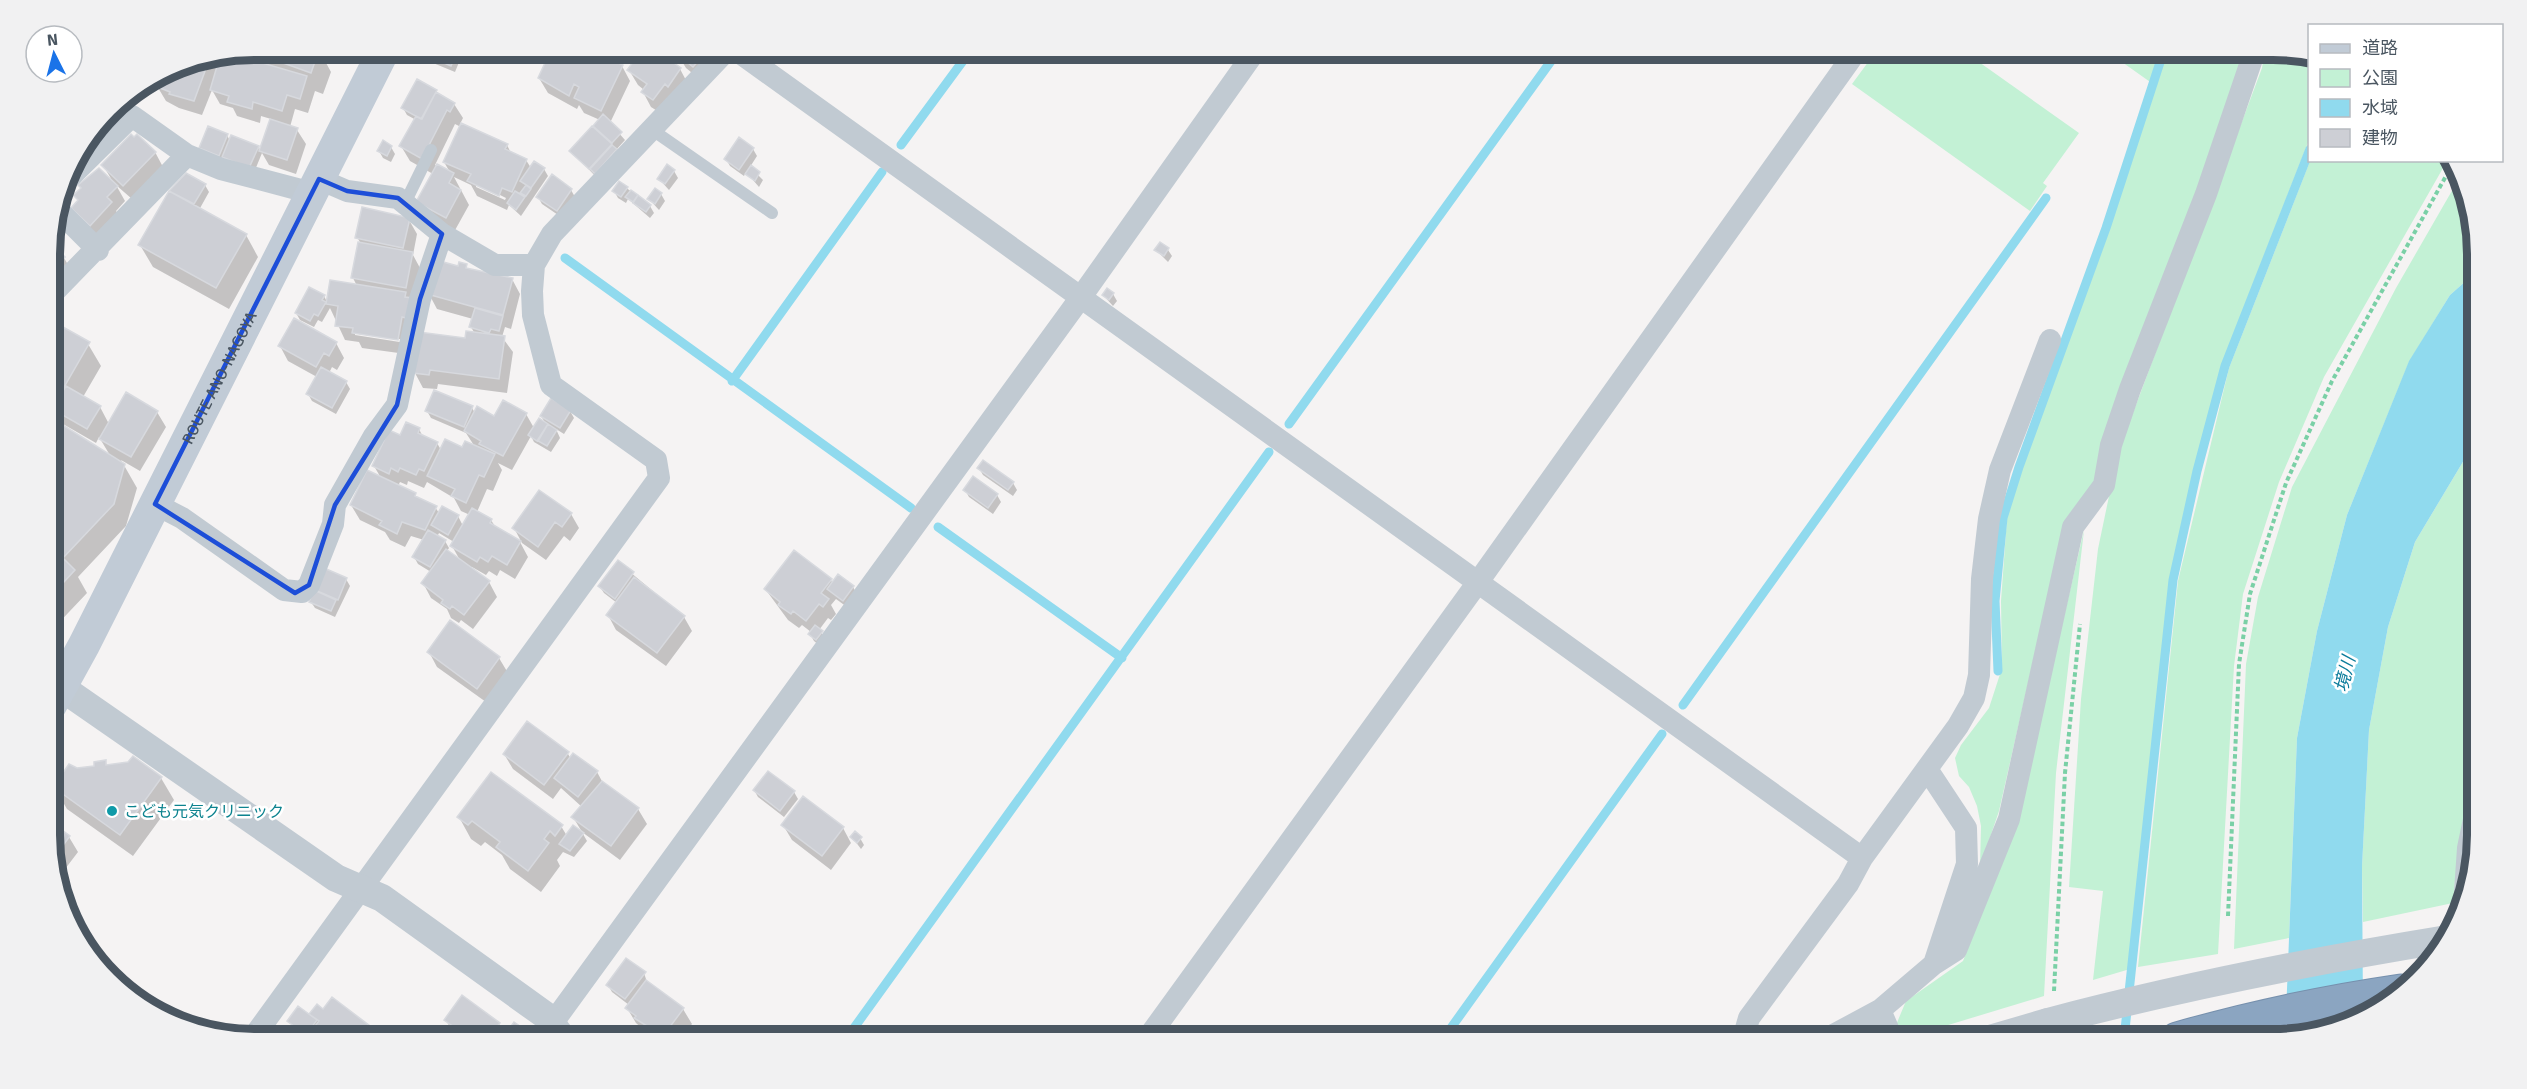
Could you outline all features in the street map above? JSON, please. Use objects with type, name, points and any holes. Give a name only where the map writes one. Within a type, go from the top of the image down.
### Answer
[{"type":"highway","points":[[2221,1029],[2384,994]]},
{"type":"main road","name":"ROUTE ANO-NAGOYA","points":[[60,688],[379,60]]},
{"type":"street","points":[[259,1029],[659,478],[656,460],[551,386],[533,315],[534,265],[552,234],[717,60]]},
{"type":"street","points":[[750,60],[1862,858]]},
{"type":"street","points":[[556,1029],[1249,60]]},
{"type":"street","points":[[1154,1029],[1478,582],[1850,60]]},
{"type":"street","points":[[1858,1029],[1884,1021],[1934,964],[1956,950],[2009,819],[2073,527],[2104,485],[2111,445],[2130,389],[2206,194],[2252,60]]},
{"type":"street","points":[[89,153],[124,110],[187,155],[221,169],[398,198],[442,234],[495,265],[534,265]]},
{"type":"street","points":[[60,286],[98,250],[187,155]]},
{"type":"street","points":[[64,216],[98,250]]},
{"type":"street","points":[[155,504],[182,518],[284,590],[302,592],[309,585],[333,524],[335,506],[374,436],[397,405],[420,298],[442,234]]},
{"type":"street","points":[[1746,1029],[1749,1018],[1848,884],[1862,858],[1928,769],[1974,698],[1979,675],[1982,579],[1989,519],[2000,470],[2050,340]]},
{"type":"street","points":[[60,699],[336,878],[382,898],[544,1016],[549,1029]]},
{"type":"street","points":[[1928,769],[1966,828],[1967,864],[1934,964]]},
{"type":"street","points":[[2013,1029],[2051,1012],[2311,961],[2435,941]]},
{"type":"lane","points":[[651,129],[772,213]]},
{"type":"lane","points":[[405,203],[431,150]]},
{"type":"path","points":[[2228,916],[2239,664],[2250,594],[2286,483],[2332,381],[2448,172]]},
{"type":"path","points":[[2051,1012],[2065,773],[2082,613]]},
{"type":"highlighted area","points":[[319,179],[347,191],[398,198],[442,234],[420,299],[397,405],[335,505],[309,585],[295,593],[155,504]]},
{"type":"green space","points":[[1870,60],[1976,60],[2079,133],[2043,183],[2047,186],[2030,211],[1852,84]]},
{"type":"green space","points":[[2119,60],[2159,60],[2153,84]]},
{"type":"green space","points":[[2163,60],[2245,60],[2096,479],[2065,520],[1999,811],[1980,867],[1981,826],[1977,806],[1969,787],[1959,776],[1955,758],[1961,745],[1989,708],[2002,668],[2001,601],[2007,518],[2021,468],[2109,228]]},
{"type":"green space","points":[[2263,60],[2308,64],[2308,143],[2223,361],[2196,461],[2170,581],[2130,969],[2093,980],[2103,891],[2069,887],[2081,699],[2098,549],[2118,453]]},
{"type":"green space","points":[[2310,162],[2443,162],[2445,165],[2324,377],[2279,482],[2243,594],[2234,666],[2218,954],[2138,967],[2178,581],[2229,368]]},
{"type":"green space","points":[[2454,187],[2465,229],[2467,280],[2450,295],[2409,362],[2347,515],[2317,631],[2297,738],[2289,938],[2234,949],[2246,664],[2258,597],[2292,487],[2396,288]]},
{"type":"green space","points":[[2467,455],[2467,822],[2455,880],[2453,903],[2363,922],[2362,867],[2369,730],[2388,627],[2415,542]]},
{"type":"green space","points":[[2084,530],[2056,773],[2044,996],[1935,1029],[1898,1029],[1896,1025],[1906,1001],[1963,961],[2015,829]]},
{"type":"water","name":"境川","points":[[2467,280],[2467,455],[2415,542],[2388,627],[2369,730],[2362,867],[2363,1007],[2335,1019],[2285,1029],[2297,738],[2317,631],[2347,515],[2409,361],[2450,295]]},
{"type":"building","points":[[253,60],[307,76],[300,99],[287,95],[282,111],[253,102],[252,109],[227,102],[229,96],[210,90],[218,64],[229,62]]},
{"type":"building","points":[[275,60],[316,60],[311,73]]},
{"type":"building","points":[[437,60],[454,60],[451,66]]},
{"type":"building","points":[[546,60],[612,60],[623,65],[601,111],[574,98],[579,87],[574,84],[569,96],[538,78]]},
{"type":"building","points":[[634,60],[669,60],[681,68],[668,87],[665,84],[653,100],[641,92],[647,84],[627,70]]},
{"type":"building","points":[[684,60],[699,60],[693,67]]},
{"type":"building","points":[[207,66],[194,101],[169,94],[170,92],[156,86],[192,70]]},
{"type":"building","points":[[417,79],[437,90],[421,119],[401,108]]},
{"type":"building","points":[[436,92],[455,103],[450,112],[447,110],[422,159],[399,146],[416,116],[422,119]]},
{"type":"building","points":[[603,114],[622,132],[612,143],[593,126]]},
{"type":"building","points":[[270,119],[298,128],[287,160],[259,151]]},
{"type":"building","points":[[461,123],[508,144],[505,149],[527,159],[512,192],[502,188],[499,196],[467,181],[471,174],[443,162]]},
{"type":"building","points":[[208,126],[228,134],[219,156],[199,148]]},
{"type":"building","points":[[592,126],[612,144],[589,169],[569,151]]},
{"type":"building","points":[[131,134],[134,137],[137,134],[156,152],[123,186],[101,165]]},
{"type":"building","points":[[231,135],[259,146],[249,168],[222,157]]},
{"type":"building","points":[[739,137],[754,148],[739,170],[724,159]]},
{"type":"building","points":[[383,140],[392,146],[387,156],[377,151]]},
{"type":"building","points":[[612,145],[617,149],[595,174],[590,169]]},
{"type":"building","points":[[534,161],[545,168],[531,188],[520,181]]},
{"type":"building","points":[[437,164],[454,173],[449,183],[461,190],[446,218],[416,202]]},
{"type":"building","points":[[667,164],[675,170],[665,184],[657,179]]},
{"type":"building","points":[[751,165],[760,172],[755,181],[745,174]]},
{"type":"building","points":[[99,168],[118,186],[107,197],[112,202],[90,226],[71,208],[78,200],[73,195],[81,188],[78,185]]},
{"type":"building","points":[[186,173],[206,184],[194,204],[169,191]]},
{"type":"building","points":[[552,174],[572,189],[557,211],[536,197]]},
{"type":"building","points":[[619,181],[628,187],[621,197],[612,191]]},
{"type":"building","points":[[526,185],[531,189],[526,196],[520,193]]},
{"type":"building","points":[[655,188],[662,193],[655,204],[647,199]]},
{"type":"building","points":[[631,190],[638,195],[633,202],[625,197]]},
{"type":"building","points":[[169,191],[247,234],[216,288],[138,245]]},
{"type":"building","points":[[515,191],[525,197],[516,210],[507,203]]},
{"type":"building","points":[[638,195],[651,205],[646,212],[633,203]]},
{"type":"building","points":[[362,207],[410,218],[403,248],[355,238]]},
{"type":"building","points":[[358,242],[413,252],[406,288],[351,278]]},
{"type":"building","points":[[1160,242],[1169,248],[1164,256],[1154,250]]},
{"type":"building","points":[[60,252],[65,257],[60,262]]},
{"type":"building","points":[[436,260],[458,266],[459,262],[467,264],[466,268],[513,278],[503,315],[427,294]]},
{"type":"building","points":[[330,280],[406,292],[405,297],[413,298],[410,319],[402,317],[398,340],[352,333],[353,328],[335,326],[338,306],[326,304]]},
{"type":"building","points":[[309,287],[325,295],[322,300],[326,302],[318,316],[314,314],[310,321],[295,313]]},
{"type":"building","points":[[1107,288],[1114,293],[1109,300],[1102,295]]},
{"type":"building","points":[[475,308],[503,316],[499,331],[491,329],[489,333],[469,327]]},
{"type":"building","points":[[294,318],[337,342],[329,356],[324,353],[316,367],[278,346]]},
{"type":"building","points":[[60,325],[90,342],[60,394]]},
{"type":"building","points":[[466,331],[505,336],[499,379],[430,370],[429,375],[413,373],[419,332],[465,338]]},
{"type":"building","points":[[321,367],[347,381],[332,408],[306,394]]},
{"type":"building","points":[[66,386],[101,406],[87,429],[60,414],[60,396]]},
{"type":"building","points":[[434,390],[473,406],[464,427],[425,411]]},
{"type":"building","points":[[126,392],[158,411],[131,457],[99,439]]},
{"type":"building","points":[[551,398],[571,410],[560,428],[540,416]]},
{"type":"building","points":[[503,400],[527,413],[503,456],[479,444],[481,441],[464,431],[477,406],[494,416]]},
{"type":"building","points":[[539,418],[548,424],[537,441],[528,435]]},
{"type":"building","points":[[406,422],[420,428],[418,433],[438,442],[424,471],[419,469],[416,475],[400,468],[398,472],[391,468],[389,474],[372,466],[389,430],[400,435]]},
{"type":"building","points":[[60,423],[125,464],[114,504],[63,558],[75,570],[60,586]]},
{"type":"building","points":[[548,424],[557,430],[547,446],[538,441]]},
{"type":"building","points":[[445,439],[462,447],[465,441],[495,454],[484,477],[479,475],[466,503],[451,496],[455,489],[427,476]]},
{"type":"building","points":[[983,460],[1014,482],[1008,490],[977,468]]},
{"type":"building","points":[[367,470],[416,493],[415,496],[437,506],[425,530],[402,522],[397,534],[379,525],[382,521],[350,505]]},
{"type":"building","points":[[973,476],[998,494],[988,508],[963,490]]},
{"type":"building","points":[[539,490],[572,513],[562,527],[555,522],[538,547],[512,528]]},
{"type":"building","points":[[442,506],[459,515],[448,535],[431,525]]},
{"type":"building","points":[[472,508],[492,519],[490,523],[521,541],[507,565],[492,556],[488,562],[480,557],[477,562],[450,546]]},
{"type":"building","points":[[428,530],[446,540],[430,567],[412,557]]},
{"type":"building","points":[[446,549],[490,581],[464,615],[452,606],[450,609],[441,603],[443,600],[421,583]]},
{"type":"building","points":[[794,550],[832,579],[821,593],[829,599],[823,607],[819,604],[806,621],[793,611],[791,614],[778,605],[780,602],[764,589]]},
{"type":"building","points":[[618,560],[634,572],[615,599],[598,586]]},
{"type":"building","points":[[324,568],[347,578],[338,600],[315,590]]},
{"type":"building","points":[[838,574],[854,586],[843,601],[827,589]]},
{"type":"building","points":[[634,577],[685,616],[657,653],[606,615]]},
{"type":"building","points":[[314,590],[336,600],[331,611],[309,602]]},
{"type":"building","points":[[450,620],[500,657],[477,689],[427,652]]},
{"type":"building","points":[[815,625],[823,631],[816,640],[808,634]]},
{"type":"building","points":[[527,721],[569,752],[544,785],[503,754]]},
{"type":"building","points":[[573,753],[598,771],[578,797],[554,778]]},
{"type":"building","name":"こども元気クリニック","points":[[133,756],[162,777],[120,835],[60,792],[60,777],[69,764],[77,768],[94,766],[94,762],[106,760],[106,765],[128,762]]},
{"type":"building","points":[[768,771],[795,791],[780,811],[753,790]]},
{"type":"building","points":[[491,772],[563,825],[555,836],[550,831],[544,839],[549,843],[528,871],[496,847],[500,842],[472,821],[468,825],[457,817]]},
{"type":"building","points":[[602,781],[639,808],[611,846],[571,817]]},
{"type":"building","points":[[803,796],[844,827],[822,856],[781,825]]},
{"type":"building","points":[[573,825],[584,833],[570,851],[559,844]]},
{"type":"building","points":[[60,829],[70,836],[61,848]]},
{"type":"building","points":[[855,831],[862,837],[857,843],[850,837]]},
{"type":"building","points":[[626,958],[646,972],[625,999],[606,985]]},
{"type":"building","points":[[646,980],[684,1008],[668,1029],[652,1029],[634,1018],[636,1016],[625,1008]]},
{"type":"building","points":[[462,995],[500,1023],[495,1029],[457,1029],[444,1020]]},
{"type":"building","points":[[332,997],[374,1029],[313,1029],[319,1021],[309,1014],[317,1004],[323,1009]]},
{"type":"building","points":[[298,1006],[317,1020],[310,1029],[298,1029],[287,1021]]},
{"type":"building","points":[[514,1022],[524,1029],[509,1029]]},
{"type":"waterway","points":[[901,145],[964,60]]},
{"type":"waterway","points":[[1289,424],[1552,60]]},
{"type":"waterway","points":[[1998,671],[1995,601],[2003,518],[2019,467],[2106,228],[2161,60]]},
{"type":"waterway","points":[[2125,1029],[2173,580],[2197,471],[2225,366],[2308,154]]},
{"type":"waterway","points":[[732,381],[882,172]]},
{"type":"waterway","points":[[1683,705],[2046,198]]},
{"type":"waterway","points":[[565,258],[911,508]]},
{"type":"waterway","points":[[853,1029],[1269,452]]},
{"type":"waterway","points":[[938,527],[1122,658]]},
{"type":"waterway","points":[[1450,1029],[1662,734]]},
{"type":"place","name":"こども元気クリニック","points":[[112,811]]}]
